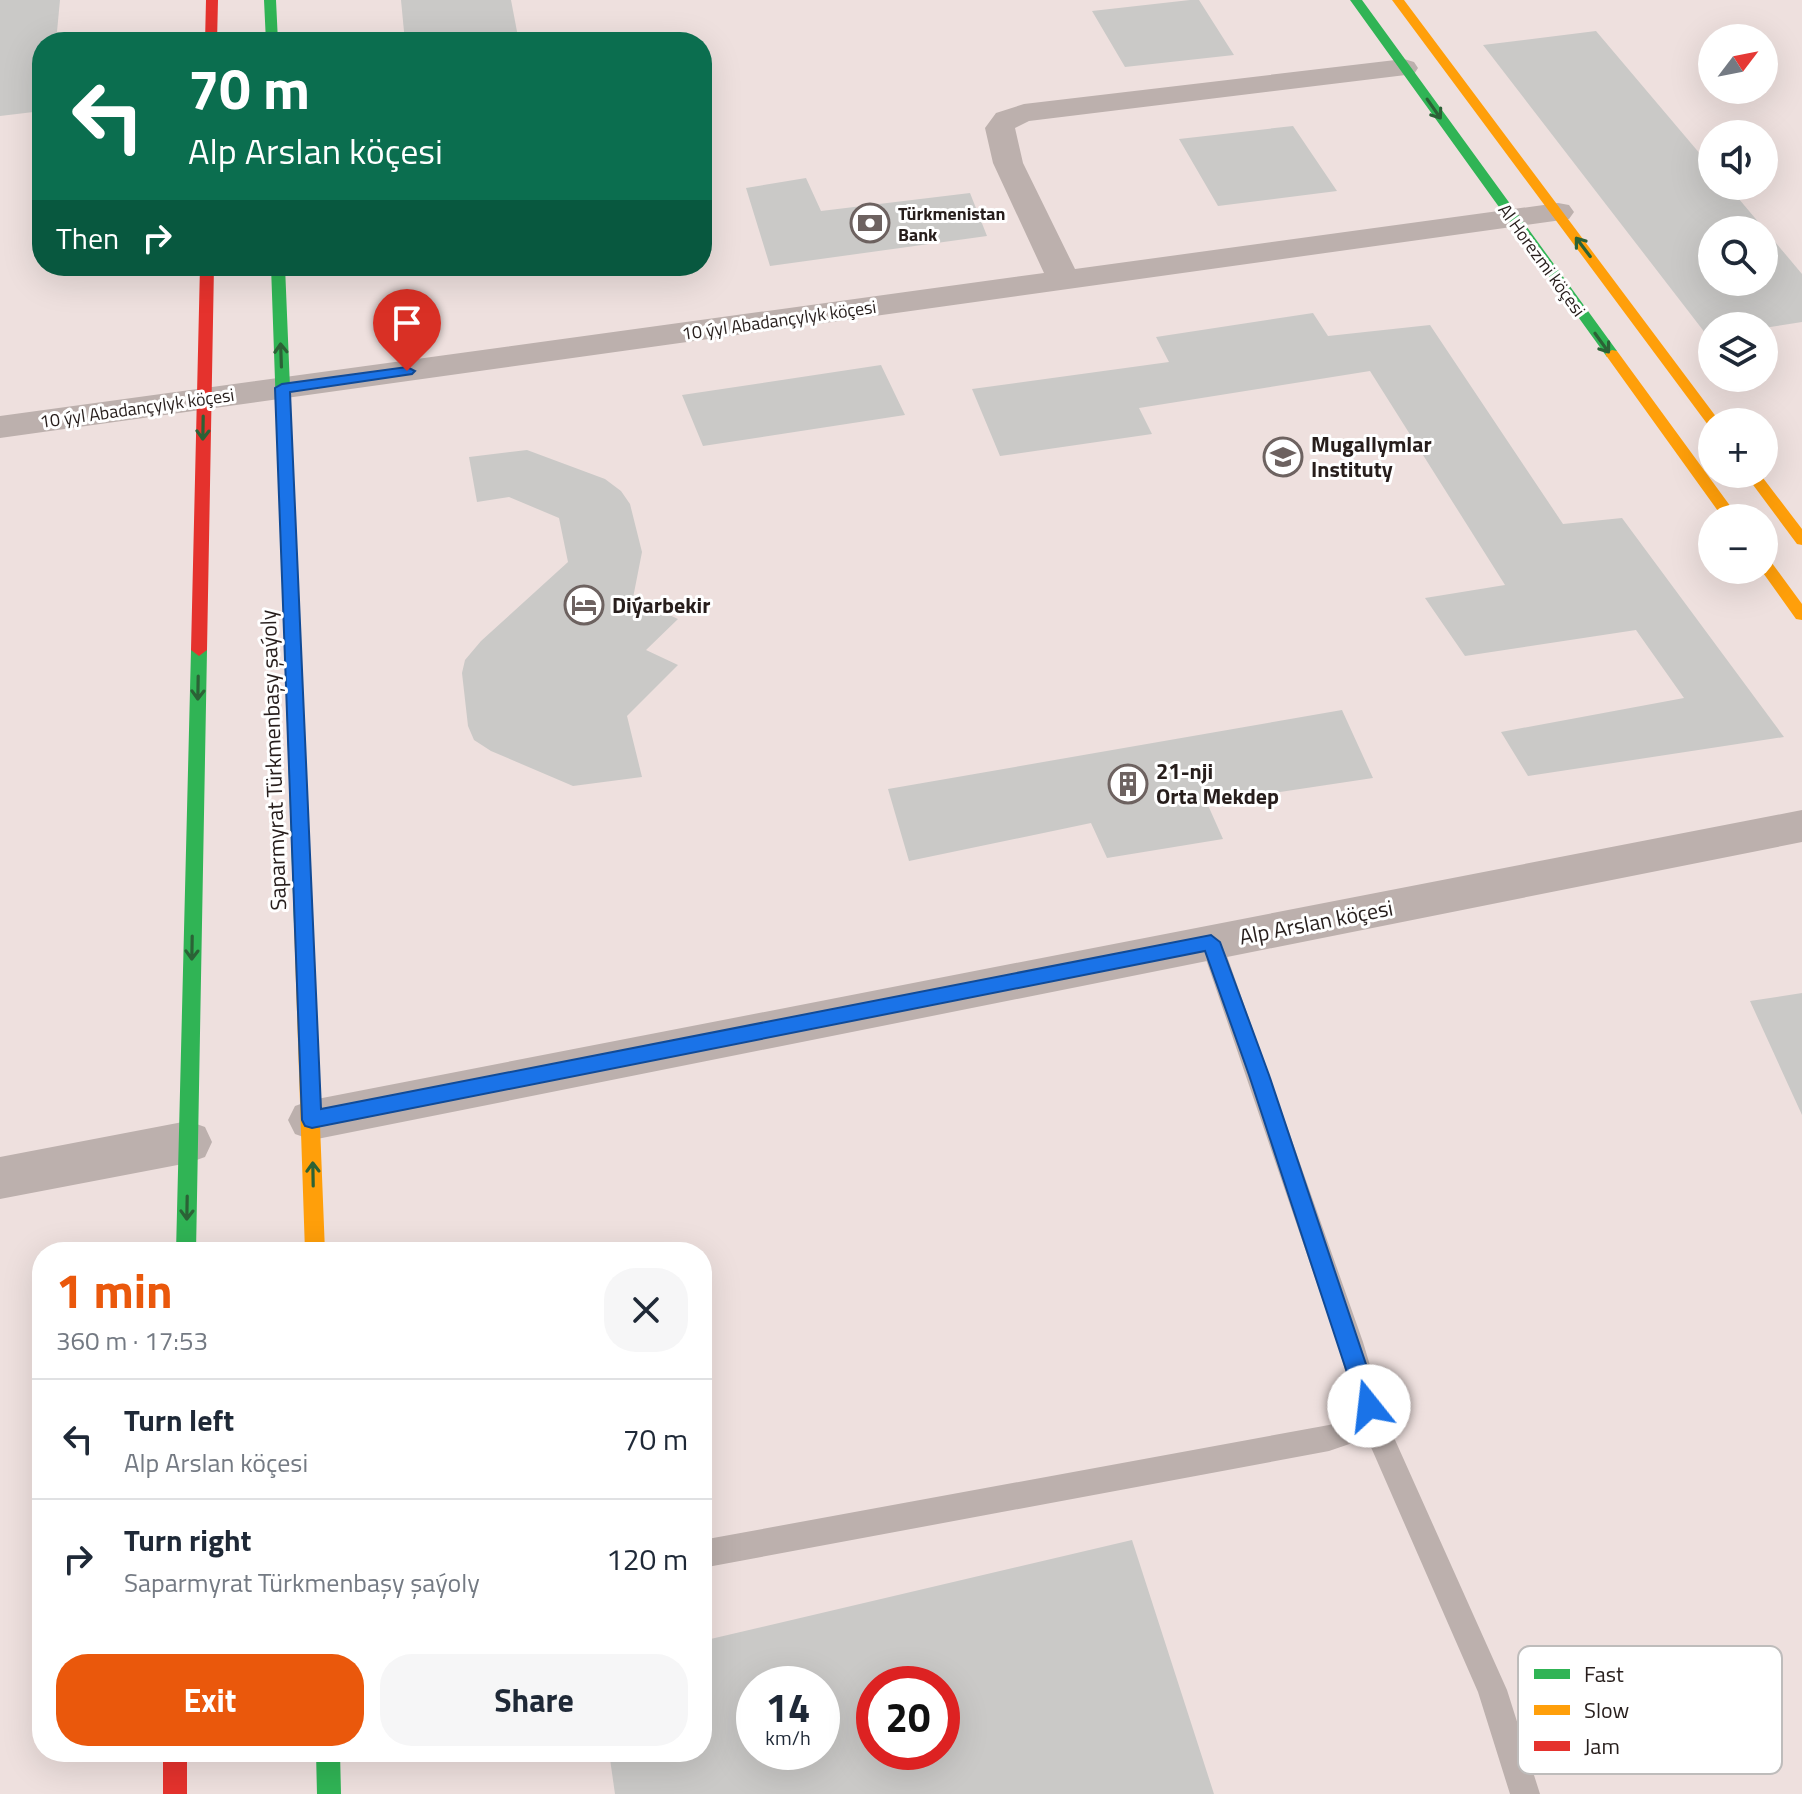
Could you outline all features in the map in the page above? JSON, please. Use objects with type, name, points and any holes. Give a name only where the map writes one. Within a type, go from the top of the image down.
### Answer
[{"type":"main road","points":[[211,32],[212,0]]},
{"type":"main road","points":[[270,0],[272,32]]},
{"type":"main road","name":"Al Horezmi köçesi","points":[[1356,0],[1721,504]]},
{"type":"main road","name":"Al Horezmi köçesi","points":[[1398,0],[1703,408]]},
{"type":"main road","points":[[186,1242],[207,276]]},
{"type":"main road","name":"Saparmyrat Türkmenbaşy şaýoly","points":[[278,276],[315,1242]]},
{"type":"main road","points":[[1763,488],[1802,540]]},
{"type":"main road","points":[[1778,582],[1802,615]]},
{"type":"main road","points":[[175,1762],[175,1794]]},
{"type":"main road","points":[[328,1762],[329,1794]]},
{"type":"street","points":[[1064,280],[1008,163],[1000,128],[1007,119],[1024,113],[1404,68]]},
{"type":"street","name":"10 ýyl Abadançylyk köçesi","points":[[0,427],[1558,212]]},
{"type":"street","name":"Alp Arslan köçesi","points":[[312,1120],[1802,826]]},
{"type":"street","points":[[0,1178],[188,1142]]},
{"type":"lane","points":[[1211,942],[1350,1342],[1374,1423],[1492,1690],[1518,1772]]},
{"type":"lane","points":[[712,1552],[1329,1438],[1374,1423]]},
{"type":"lane","points":[[1519,1774],[1525,1794]]},
{"type":"building","points":[[0,0],[60,0],[57,32],[32,32],[32,112],[0,116]]},
{"type":"building","points":[[401,0],[511,0],[517,32],[404,32]]},
{"type":"building","points":[[1199,0],[1234,55],[1125,67],[1092,11]]},
{"type":"building","points":[[1596,31],[1698,151],[1698,200],[1740,200],[1753,216],[1698,216],[1698,296],[1778,296],[1778,245],[1802,274],[1802,322],[1778,326],[1778,312],[1698,312],[1698,324],[1483,45]]},
{"type":"building","points":[[1293,126],[1337,191],[1218,206],[1179,139]]},
{"type":"building","name":"Türkmenistan Bank","points":[[806,178],[821,211],[970,193],[987,236],[770,266],[746,188]]},
{"type":"building","points":[[1313,313],[1328,336],[1430,325],[1563,524],[1622,518],[1784,737],[1528,776],[1501,732],[1684,698],[1636,630],[1465,656],[1425,598],[1505,585],[1370,371],[1139,408],[1152,434],[1000,456],[972,389],[1169,362],[1156,337]]},
{"type":"building","points":[[881,365],[905,415],[703,446],[682,395]]},
{"type":"building","name":"Diýarbekir","points":[[527,450],[605,479],[621,491],[630,504],[642,552],[633,598],[678,619],[646,650],[678,665],[627,716],[642,777],[573,786],[491,751],[474,740],[468,726],[462,673],[465,660],[481,641],[568,562],[559,518],[509,497],[477,502],[469,457]]},
{"type":"building","name":"21-nji Orta Mekdep","points":[[1342,710],[1373,778],[1207,803],[1223,839],[1107,858],[1091,823],[909,861],[888,789]]},
{"type":"building","points":[[1802,993],[1802,1115],[1750,1001]]},
{"type":"building","points":[[1132,1540],[1214,1794],[615,1794],[610,1762],[712,1762],[712,1639]]},
{"type":"traffic: fast","points":[[270,0],[272,32]]},
{"type":"traffic: fast","points":[[1356,0],[1612,354]]},
{"type":"traffic: fast","points":[[278,276],[303,923]]},
{"type":"traffic: fast","points":[[186,1242],[199,650]]},
{"type":"traffic: fast","points":[[328,1762],[329,1794]]},
{"type":"traffic: slow","points":[[1398,0],[1703,408]]},
{"type":"traffic: slow","points":[[1612,354],[1721,504]]},
{"type":"traffic: slow","points":[[1763,488],[1802,540]]},
{"type":"traffic: slow","points":[[1778,582],[1802,615]]},
{"type":"traffic: slow","points":[[303,923],[315,1242]]},
{"type":"traffic: jam","points":[[211,32],[212,0]]},
{"type":"traffic: jam","points":[[199,650],[207,276]]},
{"type":"traffic: jam","points":[[175,1762],[175,1794]]},
{"type":"place","name":"Türkmenistan Bank","points":[[870,223]]},
{"type":"place","name":"Mugallymlar Instituty","points":[[1283,457]]},
{"type":"place","name":"Diýarbekir","points":[[584,605]]},
{"type":"place","name":"21-nji Orta Mekdep","points":[[1128,784]]},
{"type":"route","points":[[407,371],[282,388],[312,1120],[1211,942],[1350,1342],[1369,1406]]}]
